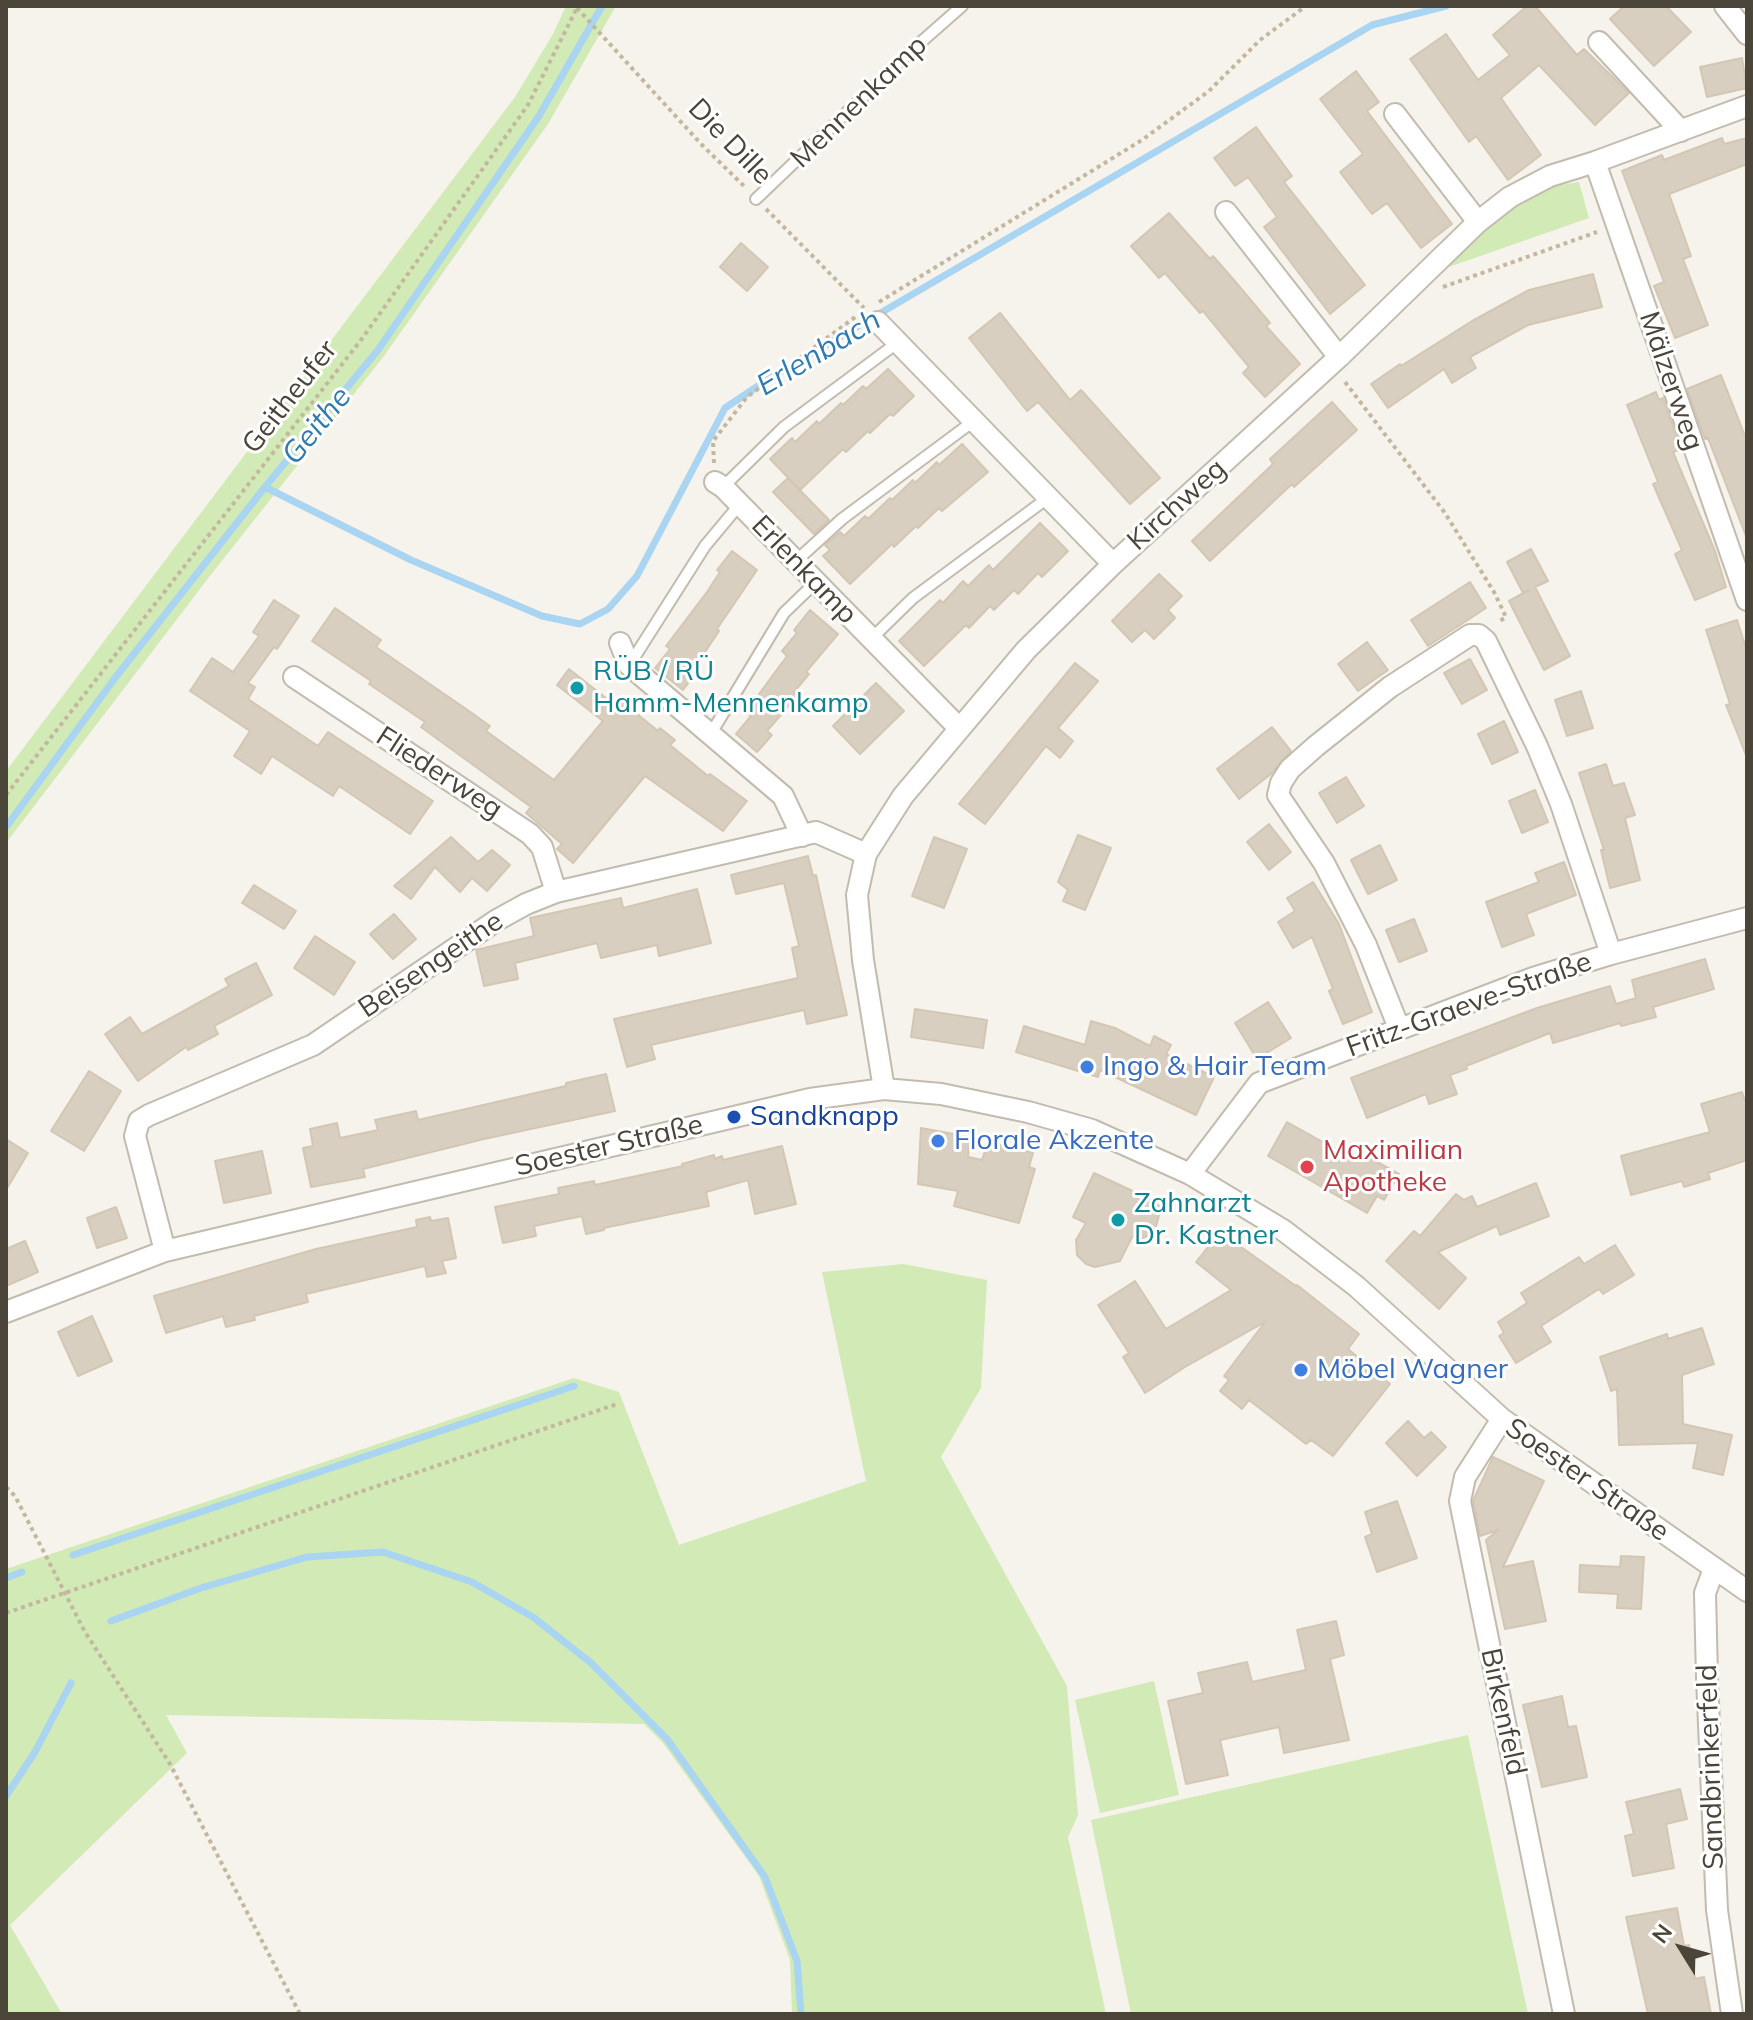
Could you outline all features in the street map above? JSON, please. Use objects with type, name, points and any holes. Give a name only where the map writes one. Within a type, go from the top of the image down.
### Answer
[{"type":"street","points":[[1725,6],[1747,34]]},
{"type":"street","points":[[1599,42],[1681,131]]},
{"type":"street","name":"Kirchweg","points":[[884,1089],[863,960],[857,895],[866,854],[903,796],[1026,650],[1113,564],[1335,360],[1478,222],[1510,197],[1550,176],[1747,106]]},
{"type":"street","points":[[1395,114],[1478,222]]},
{"type":"street","name":"Mälzerweg","points":[[1595,162],[1747,600]]},
{"type":"street","points":[[1226,212],[1335,360]]},
{"type":"street","points":[[874,311],[897,343],[1113,564]]},
{"type":"street","name":"Erlenkamp","points":[[719,484],[959,728]]},
{"type":"street","points":[[1399,1028],[1366,945],[1324,863],[1278,795],[1290,769],[1378,696],[1470,635],[1479,635],[1486,641],[1549,775],[1611,954]]},
{"type":"street","points":[[620,643],[629,665],[783,796],[802,836]]},
{"type":"street","name":"Fliederweg","points":[[294,677],[530,834],[542,847],[556,892]]},
{"type":"street","name":"Beisengeithe","points":[[165,1251],[135,1138],[139,1121],[149,1115],[313,1045],[497,920],[556,892],[816,832],[866,854]]},
{"type":"street","name":"Fritz-Graeve-Straße","points":[[1190,1174],[1259,1083],[1533,978],[1747,918]]},
{"type":"street","name":"Soester Straße","points":[[6,1312],[165,1251],[810,1099],[884,1089],[941,1094],[1028,1112],[1092,1130],[1190,1174],[1283,1230],[1337,1271],[1502,1419],[1747,1591]]},
{"type":"street","name":"Birkenfeld","points":[[1502,1419],[1465,1477],[1460,1501],[1564,2014]]},
{"type":"street","name":"Sandbrinkerfeld","points":[[1714,1569],[1705,1593],[1707,1678],[1717,1910],[1732,2014]]},
{"type":"lane","name":"Mennenkamp","points":[[756,199],[962,6]]},
{"type":"lane","points":[[719,484],[784,427],[897,343]]},
{"type":"lane","points":[[796,561],[842,519],[975,420]]},
{"type":"lane","points":[[871,639],[913,598],[1049,497]]},
{"type":"lane","points":[[629,665],[705,546],[740,504]]},
{"type":"lane","points":[[710,735],[784,613],[816,582]]},
{"type":"path","points":[[719,484],[713,441],[747,397],[874,311],[1142,140],[1209,91],[1260,40],[1306,6]]},
{"type":"path","name":"Die Dille","points":[[577,7],[756,199],[859,303]]},
{"type":"path","name":"Geitheufer","points":[[6,795],[369,328],[528,105],[577,7]]},
{"type":"path","points":[[1425,275],[1444,287],[1617,225]]},
{"type":"path","points":[[1335,360],[1445,513],[1494,592],[1506,617],[1479,635]]},
{"type":"path","points":[[6,1613],[617,1404]]},
{"type":"path","points":[[6,1487],[15,1496],[85,1632],[170,1764],[300,2014]]},
{"type":"green space","points":[[566,6],[616,6],[548,124],[384,356],[213,572],[6,843],[6,771],[515,97]]},
{"type":"green space","points":[[1579,182],[1589,218],[1443,269],[1482,231],[1493,226],[1490,219],[1503,210],[1548,187]]},
{"type":"green space","points":[[903,1264],[987,1280],[981,1388],[941,1457],[1067,1686],[1078,1815],[1068,1837],[1106,2014],[792,2014],[790,1960],[759,1876],[663,1743],[644,1724],[166,1715],[187,1753],[10,1925],[62,2014],[6,2014],[6,1569],[574,1378],[619,1392],[679,1545],[866,1481],[822,1272]]},
{"type":"green space","points":[[1154,1681],[1179,1795],[1100,1813],[1075,1700]]},
{"type":"green space","points":[[1468,1735],[1528,2014],[1131,2014],[1091,1820]]},
{"type":"building","points":[[1527,6],[1535,6],[1577,55],[1584,49],[1629,93],[1595,125],[1539,65],[1501,98],[1541,155],[1508,180],[1476,136],[1469,142],[1410,59],[1446,34],[1478,80],[1510,55],[1493,35]]},
{"type":"building","points":[[1624,6],[1666,6],[1691,32],[1654,66],[1610,19]]},
{"type":"building","points":[[1742,58],[1747,88],[1707,97],[1700,67]]},
{"type":"building","points":[[1356,71],[1379,102],[1367,111],[1452,224],[1421,248],[1387,203],[1372,214],[1340,172],[1363,154],[1320,99]]},
{"type":"building","points":[[1256,127],[1292,176],[1284,182],[1365,285],[1330,314],[1264,227],[1277,217],[1248,177],[1235,186],[1214,158]]},
{"type":"building","points":[[1722,138],[1724,144],[1747,138],[1747,164],[1669,194],[1691,256],[1683,259],[1708,325],[1675,338],[1654,286],[1664,282],[1622,171],[1662,155],[1664,160]]},
{"type":"building","points":[[1169,213],[1210,259],[1213,256],[1233,279],[1270,323],[1266,326],[1300,364],[1265,397],[1243,373],[1249,367],[1203,311],[1200,313],[1165,273],[1159,278],[1131,246]]},
{"type":"building","points":[[741,243],[768,267],[747,291],[720,267]]},
{"type":"building","points":[[1593,274],[1602,307],[1528,325],[1470,357],[1476,368],[1452,383],[1444,369],[1388,408],[1371,384],[1472,321],[1529,290]]},
{"type":"building","points":[[1000,313],[1070,400],[1081,390],[1160,478],[1130,504],[1038,402],[1027,411],[969,338]]},
{"type":"building","points":[[888,369],[914,396],[846,452],[843,449],[800,490],[770,459],[792,438],[795,442],[817,421],[819,424],[841,403],[843,405],[863,386],[866,389]]},
{"type":"building","points":[[1721,375],[1747,441],[1746,536],[1687,389]]},
{"type":"building","points":[[1656,392],[1659,400],[1663,398],[1681,449],[1673,452],[1715,551],[1726,587],[1695,600],[1675,554],[1682,550],[1653,484],[1658,482],[1627,405]]},
{"type":"building","points":[[1332,402],[1357,430],[1294,487],[1292,484],[1210,561],[1192,541],[1273,464],[1270,459]]},
{"type":"building","points":[[962,444],[988,472],[942,511],[939,508],[918,528],[916,526],[894,547],[892,544],[850,584],[823,556],[830,550],[825,545],[840,532],[844,536],[865,516],[868,519],[890,498],[892,500],[913,480],[915,483],[937,462],[939,465]]},
{"type":"building","points":[[788,478],[829,520],[814,534],[773,492]]},
{"type":"building","points":[[1040,523],[1068,551],[1042,577],[1038,573],[1018,594],[1014,590],[994,610],[990,606],[969,628],[966,625],[924,666],[899,641],[963,581],[968,586],[989,565],[993,570]]},
{"type":"building","points":[[1531,549],[1548,581],[1535,587],[1570,656],[1544,670],[1509,601],[1529,590],[1523,593],[1507,562]]},
{"type":"building","points":[[732,551],[757,570],[717,629],[719,631],[695,667],[698,670],[683,690],[655,668],[670,649],[666,646],[707,592],[720,572],[717,570]]},
{"type":"building","points":[[1159,574],[1182,596],[1168,610],[1175,618],[1154,639],[1145,630],[1132,642],[1112,621]]},
{"type":"building","points":[[1470,582],[1486,608],[1428,646],[1411,620]]},
{"type":"building","points":[[274,600],[299,616],[277,649],[274,647],[248,683],[255,687],[248,699],[318,746],[328,732],[433,801],[410,834],[339,786],[333,796],[272,756],[261,774],[234,756],[250,731],[190,691],[212,658],[233,672],[259,636],[253,632]]},
{"type":"building","points":[[335,608],[381,640],[376,647],[490,726],[486,731],[554,780],[603,721],[557,685],[569,669],[616,706],[620,700],[658,731],[660,728],[675,740],[670,745],[708,776],[710,774],[747,801],[723,831],[645,776],[573,863],[557,849],[562,844],[526,813],[531,807],[421,727],[425,722],[369,684],[371,681],[312,641]]},
{"type":"building","points":[[810,610],[838,634],[806,672],[809,674],[794,692],[798,695],[767,731],[772,735],[757,752],[736,734],[751,716],[748,714],[762,697],[759,694],[787,656],[782,651]]},
{"type":"building","points":[[1737,620],[1747,651],[1746,755],[1726,705],[1730,704],[1706,630]]},
{"type":"building","points":[[1367,642],[1388,670],[1358,691],[1338,664]]},
{"type":"building","points":[[1470,659],[1487,690],[1462,704],[1444,673]]},
{"type":"building","points":[[1075,663],[1098,681],[1058,728],[1073,741],[1060,758],[1046,746],[985,824],[959,804]]},
{"type":"building","points":[[876,683],[904,711],[860,754],[833,726]]},
{"type":"building","points":[[1581,691],[1593,728],[1567,736],[1555,700]]},
{"type":"building","points":[[1504,721],[1518,752],[1492,764],[1478,734]]},
{"type":"building","points":[[1272,727],[1291,751],[1271,774],[1239,799],[1217,769]]},
{"type":"building","points":[[1606,764],[1613,786],[1624,783],[1635,815],[1625,818],[1640,880],[1610,888],[1601,850],[1604,850],[1579,773]]},
{"type":"building","points":[[1346,777],[1364,806],[1337,823],[1319,793]]},
{"type":"building","points":[[1535,790],[1548,822],[1522,833],[1509,801]]},
{"type":"building","points":[[1269,824],[1291,852],[1269,870],[1247,842]]},
{"type":"building","points":[[1078,835],[1111,848],[1085,910],[1063,901],[1068,890],[1058,882]]},
{"type":"building","points":[[451,837],[478,862],[492,850],[510,865],[487,891],[472,878],[460,892],[435,867],[411,899],[394,886]]},
{"type":"building","points":[[934,837],[967,849],[944,908],[912,896]]},
{"type":"building","points":[[1380,845],[1397,880],[1368,894],[1351,860]]},
{"type":"building","points":[[808,856],[813,876],[816,875],[847,1015],[807,1024],[804,1010],[651,1045],[655,1059],[627,1067],[614,1019],[798,978],[792,948],[799,946],[784,883],[736,894],[731,875]]},
{"type":"building","points":[[1564,862],[1576,895],[1526,914],[1534,935],[1502,947],[1486,902],[1539,882],[1535,873]]},
{"type":"building","points":[[1313,882],[1339,924],[1372,1012],[1343,1024],[1312,937],[1293,948],[1278,922],[1295,911],[1287,898]]},
{"type":"building","points":[[254,885],[296,911],[284,929],[242,903]]},
{"type":"building","points":[[697,889],[711,943],[659,956],[657,945],[601,958],[597,943],[515,963],[518,979],[484,986],[476,950],[534,936],[530,918],[621,898],[623,908]]},
{"type":"building","points":[[394,914],[416,939],[393,959],[370,934]]},
{"type":"building","points":[[1414,919],[1427,951],[1399,962],[1386,930]]},
{"type":"building","points":[[315,936],[355,962],[334,995],[294,968]]},
{"type":"building","points":[[1705,959],[1714,989],[1653,1007],[1656,1017],[1621,1026],[1620,1023],[1553,1043],[1550,1033],[1450,1075],[1457,1094],[1429,1104],[1426,1094],[1367,1118],[1351,1078],[1537,1008],[1610,986],[1616,1004],[1636,998],[1632,980]]},
{"type":"building","points":[[256,963],[272,995],[214,1026],[218,1034],[188,1050],[186,1047],[138,1081],[105,1034],[130,1017],[142,1034],[229,986],[225,979]]},
{"type":"building","points":[[1268,1002],[1291,1038],[1257,1059],[1235,1023]]},
{"type":"building","points":[[915,1009],[987,1020],[983,1048],[911,1037]]},
{"type":"building","points":[[1091,1021],[1115,1028],[1150,1046],[1154,1036],[1171,1045],[1166,1054],[1214,1077],[1196,1115],[1100,1070],[1098,1077],[1016,1052],[1024,1026],[1085,1045]]},
{"type":"building","points":[[89,1071],[121,1091],[84,1151],[51,1131]]},
{"type":"building","points":[[606,1074],[615,1111],[363,1169],[365,1177],[311,1187],[303,1148],[313,1146],[310,1129],[337,1123],[340,1138],[378,1130],[375,1120],[416,1111],[418,1120]]},
{"type":"building","points":[[1742,1092],[1747,1107],[1747,1160],[1708,1173],[1710,1179],[1684,1187],[1682,1181],[1631,1195],[1621,1156],[1710,1132],[1701,1104]]},
{"type":"building","points":[[1287,1122],[1355,1160],[1359,1152],[1399,1174],[1384,1200],[1377,1196],[1367,1213],[1268,1156]]},
{"type":"building","points":[[921,1128],[970,1137],[968,1157],[982,1160],[988,1142],[1033,1153],[1029,1167],[1035,1169],[1019,1223],[954,1206],[958,1191],[918,1184]]},
{"type":"building","points":[[6,1139],[28,1153],[6,1190]]},
{"type":"building","points":[[782,1146],[796,1204],[755,1214],[748,1180],[706,1192],[709,1206],[586,1234],[582,1216],[534,1226],[536,1236],[503,1243],[495,1207],[559,1194],[558,1188],[594,1181],[595,1185],[683,1166],[714,1155],[715,1159],[722,1156],[723,1160]]},
{"type":"building","points":[[262,1151],[271,1193],[224,1203],[215,1161]]},
{"type":"building","name":"Zahnarzt Dr. Kastner","points":[[1094,1173],[1154,1201],[1161,1208],[1151,1234],[1142,1239],[1132,1237],[1120,1261],[1095,1267],[1086,1264],[1077,1255],[1076,1240],[1086,1223],[1073,1217]]},
{"type":"building","points":[[1536,1183],[1549,1216],[1500,1235],[1497,1226],[1438,1252],[1466,1278],[1439,1309],[1386,1261],[1414,1231],[1420,1236],[1456,1194],[1464,1200],[1472,1196],[1477,1207]]},
{"type":"building","points":[[116,1207],[127,1238],[97,1248],[87,1218]]},
{"type":"building","points":[[430,1217],[431,1221],[448,1218],[456,1258],[442,1261],[446,1273],[427,1277],[425,1266],[306,1294],[308,1302],[254,1316],[255,1320],[226,1327],[223,1316],[166,1333],[154,1296],[316,1249],[417,1227],[416,1220]]},
{"type":"building","points":[[1220,1232],[1297,1285],[1359,1334],[1348,1349],[1390,1384],[1333,1456],[1311,1440],[1306,1444],[1249,1400],[1242,1409],[1220,1391],[1229,1380],[1224,1376],[1265,1322],[1145,1393],[1123,1357],[1129,1353],[1098,1305],[1135,1281],[1166,1329],[1231,1290],[1196,1262]]},
{"type":"building","points":[[25,1241],[38,1272],[6,1286],[6,1249]]},
{"type":"building","points":[[1615,1245],[1634,1275],[1603,1294],[1599,1289],[1541,1326],[1551,1342],[1516,1363],[1499,1336],[1504,1333],[1498,1322],[1527,1303],[1521,1293],[1579,1257],[1584,1264]]},
{"type":"building","points":[[92,1316],[112,1361],[78,1376],[58,1332]]},
{"type":"building","points":[[1702,1328],[1714,1364],[1682,1375],[1683,1424],[1732,1435],[1723,1475],[1693,1468],[1698,1443],[1619,1445],[1617,1389],[1611,1391],[1600,1357],[1667,1334],[1668,1339]]},
{"type":"building","points":[[1408,1421],[1424,1438],[1431,1432],[1446,1447],[1417,1476],[1386,1443]]},
{"type":"building","points":[[1493,1457],[1544,1481],[1503,1567],[1533,1561],[1546,1621],[1505,1629],[1486,1540],[1498,1530],[1480,1536],[1473,1501]]},
{"type":"building","points":[[1397,1501],[1417,1558],[1377,1572],[1365,1537],[1372,1534],[1365,1512]]},
{"type":"building","points":[[1621,1556],[1644,1557],[1641,1609],[1617,1608],[1618,1594],[1579,1592],[1580,1565],[1620,1567]]},
{"type":"building","points":[[1336,1621],[1344,1655],[1330,1659],[1349,1740],[1284,1753],[1279,1727],[1220,1740],[1228,1775],[1186,1784],[1168,1701],[1203,1693],[1198,1673],[1247,1662],[1252,1682],[1306,1670],[1297,1630]]},
{"type":"building","points":[[1562,1696],[1568,1727],[1576,1726],[1587,1777],[1542,1787],[1523,1705]]},
{"type":"building","points":[[1680,1789],[1687,1819],[1666,1824],[1674,1868],[1633,1876],[1625,1836],[1634,1834],[1626,1802]]},
{"type":"building","points":[[1677,1908],[1684,1946],[1689,1945],[1695,1979],[1704,1977],[1711,2014],[1648,2014],[1626,1917]]},
{"type":"waterway","name":"Geithe","points":[[6,827],[115,678],[265,487],[378,350],[539,116],[602,6]]},
{"type":"waterway","name":"Erlenbach","points":[[265,487],[411,560],[542,616],[580,624],[608,609],[637,576],[725,408],[773,376],[1372,25],[1446,6]]},
{"type":"waterway","points":[[73,1555],[574,1386]]},
{"type":"waterway","points":[[111,1621],[201,1588],[307,1557],[383,1552],[472,1582],[533,1617],[591,1663],[667,1739],[765,1877],[797,1961],[801,2014]]},
{"type":"waterway","points":[[6,1578],[22,1572]]},
{"type":"waterway","points":[[6,1796],[35,1752],[71,1683]]},
{"type":"place","name":"RÜB / RÜ Hamm-Mennenkamp","points":[[577,688]]},
{"type":"place","name":"Ingo & Hair Team","points":[[1087,1067]]},
{"type":"place","name":"Sandknapp","points":[[734,1117]]},
{"type":"place","name":"Florale Akzente","points":[[938,1141]]},
{"type":"place","name":"Maximilian Apotheke","points":[[1307,1167]]},
{"type":"place","name":"Zahnarzt Dr. Kastner","points":[[1118,1220]]},
{"type":"place","name":"Möbel Wagner","points":[[1301,1370]]}]
